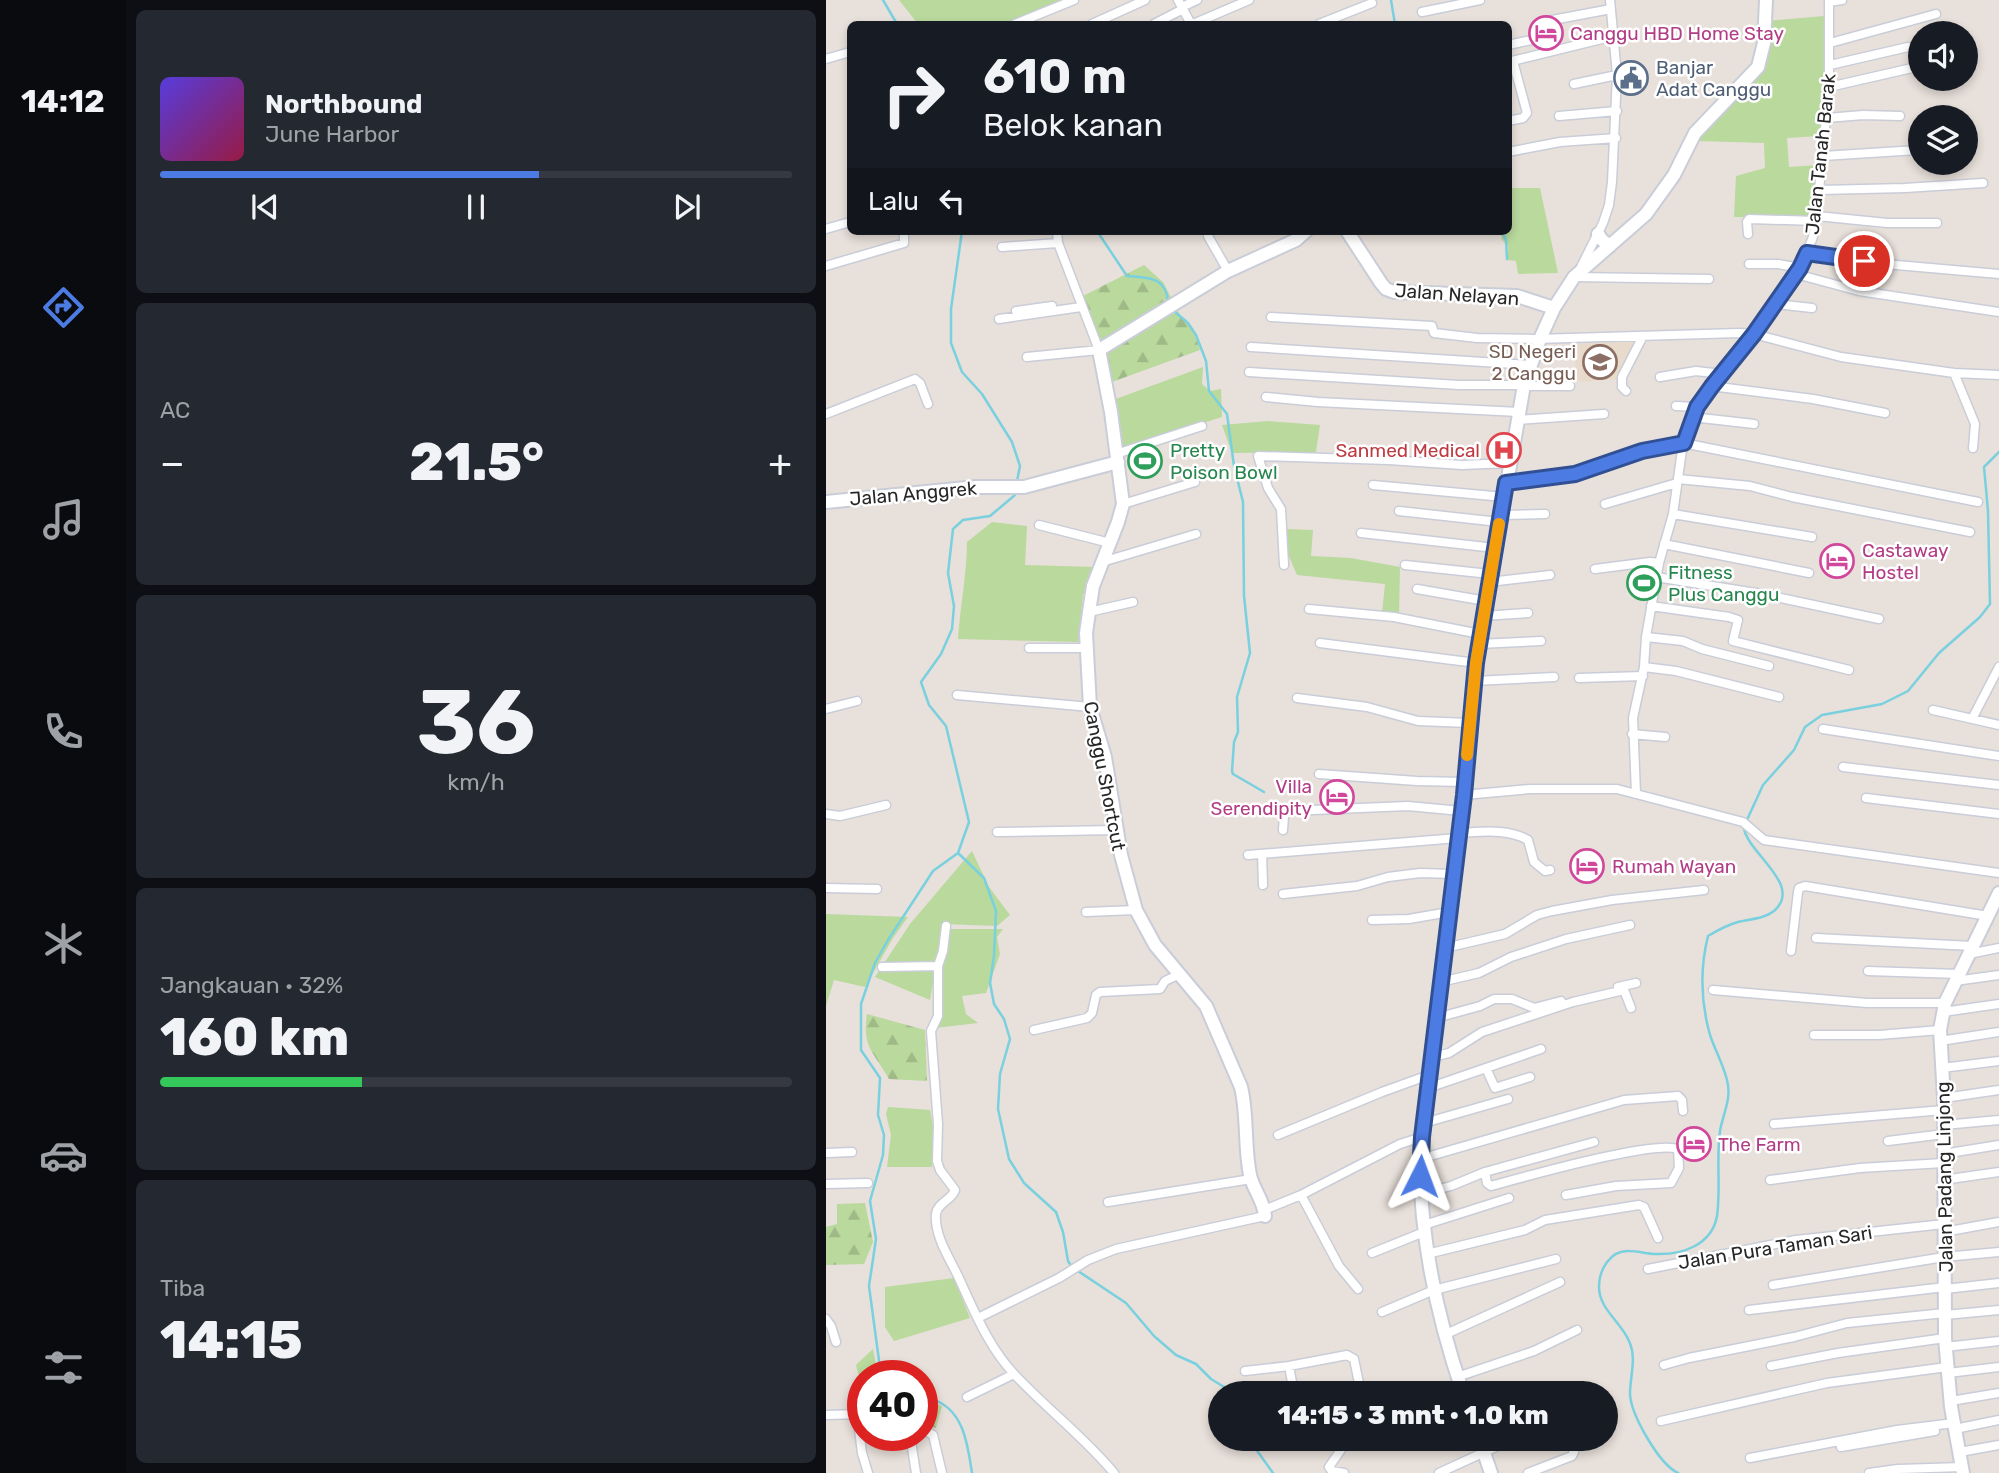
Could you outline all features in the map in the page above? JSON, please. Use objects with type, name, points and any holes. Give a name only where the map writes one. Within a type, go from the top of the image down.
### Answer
[{"type":"street","points":[[1022,21],[1074,0]]},
{"type":"street","points":[[1099,21],[1145,0]]},
{"type":"street","points":[[1158,21],[1181,5],[1196,0]]},
{"type":"street","points":[[1199,21],[1249,0]]},
{"type":"street","points":[[1422,12],[1480,0]]},
{"type":"street","points":[[1576,275],[1646,214],[1674,175],[1695,133],[1758,67],[1764,43],[1766,0]]},
{"type":"street","points":[[1829,1],[1842,0]]},
{"type":"street","name":"Jalan Tanah Barak","points":[[1636,794],[1632,734],[1646,637],[1684,443],[1692,417],[1798,271],[1807,253],[1817,218],[1829,87],[1829,1]]},
{"type":"street","points":[[1327,21],[1372,3]]},
{"type":"street","points":[[1458,1381],[1444,1335],[1427,1254],[1420,1194],[1420,1159],[1479,639],[1524,385],[1554,309],[1598,234],[1609,205],[1616,138],[1617,75],[1611,4],[1547,21],[1539,28],[1536,39],[1512,44]]},
{"type":"street","points":[[1181,5],[1190,21]]},
{"type":"street","points":[[1830,43],[1936,14]]},
{"type":"street","points":[[1512,62],[1614,36]]},
{"type":"street","points":[[1830,65],[1908,47]]},
{"type":"street","points":[[826,59],[847,53]]},
{"type":"street","points":[[1512,65],[1527,113],[1523,118],[1512,120]]},
{"type":"street","points":[[1829,87],[1908,69]]},
{"type":"street","points":[[1574,84],[1617,75]]},
{"type":"street","points":[[1559,116],[1616,111]]},
{"type":"street","points":[[1827,118],[1900,116]]},
{"type":"street","points":[[1512,151],[1560,142],[1616,138]]},
{"type":"street","points":[[1823,156],[1908,151]]},
{"type":"street","points":[[1820,190],[1983,183]]},
{"type":"street","points":[[1748,234],[1749,219],[1817,218],[1937,223]]},
{"type":"street","points":[[826,229],[847,223]]},
{"type":"street","points":[[1598,234],[1610,246]]},
{"type":"street","points":[[826,266],[906,242],[905,235]]},
{"type":"street","name":"Canggu Shortcut","points":[[1057,235],[1080,305],[1100,350],[1123,504],[1093,586],[1086,648],[1090,707],[1105,757],[1126,879],[1136,910],[1155,945],[1206,1006],[1241,1087],[1251,1179],[1265,1213]]},
{"type":"street","points":[[1027,357],[1100,350],[1228,271],[1302,235]]},
{"type":"street","name":"Jalan Nelayan","points":[[1350,235],[1381,283],[1394,292],[1517,296],[1554,309]]},
{"type":"street","points":[[1208,236],[1228,271]]},
{"type":"street","points":[[1002,247],[1058,243]]},
{"type":"street","points":[[1807,253],[1999,274]]},
{"type":"street","points":[[1749,264],[1777,264],[1859,291],[1999,312]]},
{"type":"street","points":[[1576,275],[1709,279]]},
{"type":"street","points":[[1776,303],[1812,308]]},
{"type":"street","points":[[1016,311],[1080,305]]},
{"type":"street","points":[[999,319],[1080,305]]},
{"type":"street","points":[[1271,317],[1432,326],[1434,333],[1448,335],[1540,339],[1754,334],[1841,357],[1954,373],[1999,374]]},
{"type":"street","points":[[1626,391],[1622,387],[1622,377],[1643,336]]},
{"type":"street","points":[[1251,347],[1531,365]]},
{"type":"street","points":[[1660,377],[1696,371],[1722,374]]},
{"type":"street","points":[[1249,372],[1459,385],[1570,386]]},
{"type":"street","points":[[1954,373],[1975,424],[1973,448]]},
{"type":"street","points":[[826,414],[915,379],[920,383],[928,404]]},
{"type":"street","points":[[1712,386],[1885,413]]},
{"type":"street","points":[[1266,397],[1518,416],[1604,414]]},
{"type":"street","points":[[1676,406],[1697,407]]},
{"type":"street","points":[[1692,417],[1754,424]]},
{"type":"street","points":[[1117,458],[1202,426]]},
{"type":"street","points":[[1506,483],[1575,474],[1642,451],[1684,443],[1978,502]]},
{"type":"street","points":[[1284,565],[1281,509],[1268,488],[1258,456],[1462,465],[1510,463]]},
{"type":"street","name":"Jalan Anggrek","points":[[826,502],[881,495],[1001,486],[1024,487],[1117,458]]},
{"type":"street","points":[[1605,504],[1678,481],[1750,486],[1792,498],[1970,532]]},
{"type":"street","points":[[1123,504],[1195,482]]},
{"type":"street","points":[[1373,485],[1504,497]]},
{"type":"street","points":[[1399,510],[1500,518],[1545,514]]},
{"type":"street","points":[[1672,514],[1812,537]]},
{"type":"street","points":[[1039,525],[1110,543]]},
{"type":"street","points":[[1361,533],[1494,548]]},
{"type":"street","points":[[1102,562],[1196,534]]},
{"type":"street","points":[[1664,544],[1809,573]]},
{"type":"street","points":[[1595,569],[1659,563]]},
{"type":"street","points":[[1405,565],[1489,578],[1550,575]]},
{"type":"street","points":[[1656,577],[1762,594],[1879,619]]},
{"type":"street","points":[[1417,589],[1486,601]]},
{"type":"street","points":[[1089,612],[1133,602]]},
{"type":"street","points":[[1651,606],[1729,617],[1738,620],[1733,641],[1849,670]]},
{"type":"street","points":[[1309,609],[1394,617],[1479,639],[1541,641]]},
{"type":"street","points":[[1483,616],[1528,613]]},
{"type":"street","points":[[1646,637],[1682,641],[1702,649],[1769,666]]},
{"type":"street","points":[[1320,643],[1476,663]]},
{"type":"street","points":[[1029,648],[1086,648]]},
{"type":"street","points":[[1972,719],[1999,667]]},
{"type":"street","points":[[1579,678],[1643,671],[1676,671],[1779,697]]},
{"type":"street","points":[[1474,681],[1554,677]]},
{"type":"street","points":[[957,695],[1090,707]]},
{"type":"street","points":[[1297,698],[1367,707],[1418,720],[1469,723]]},
{"type":"street","points":[[826,709],[857,701]]},
{"type":"street","points":[[1933,710],[1999,725]]},
{"type":"street","points":[[1824,729],[1999,756]]},
{"type":"street","points":[[1632,734],[1665,737]]},
{"type":"street","points":[[1843,767],[1999,785]]},
{"type":"street","points":[[1319,774],[1417,781],[1464,788],[1617,789],[1745,823],[1765,839],[1999,873]]},
{"type":"street","points":[[1866,798],[1999,814]]},
{"type":"street","points":[[826,814],[840,816],[886,805]]},
{"type":"street","points":[[1283,830],[1284,816],[1289,811],[1408,806],[1461,811]]},
{"type":"street","points":[[998,832],[1117,830]]},
{"type":"street","points":[[1248,855],[1484,832],[1518,834],[1528,840],[1534,862],[1545,871],[1549,870]]},
{"type":"street","points":[[1262,854],[1263,885]]},
{"type":"street","points":[[1283,894],[1357,886],[1388,877],[1420,873],[1454,874]]},
{"type":"street","points":[[1791,951],[1798,892],[1802,887],[1988,916]]},
{"type":"street","points":[[826,888],[877,889]]},
{"type":"street","points":[[1444,948],[1505,934],[1537,915],[1552,911],[1612,900],[1704,890]]},
{"type":"street","name":"Jalan Padang Linjong","points":[[1963,1470],[1951,1401],[1945,1343],[1944,1104],[1940,1036],[1944,1007],[1999,893]]},
{"type":"street","points":[[1086,912],[1136,910]]},
{"type":"street","points":[[1372,920],[1409,919],[1449,912]]},
{"type":"street","points":[[1440,982],[1479,973],[1511,957],[1566,939],[1630,925]]},
{"type":"street","points":[[946,926],[938,966],[938,1009],[931,1031],[939,1142],[937,1161],[940,1170],[955,1190],[953,1196],[940,1206],[936,1214],[941,1241],[978,1318],[994,1347],[1014,1374],[1076,1431],[1114,1473]]},
{"type":"street","points":[[1816,938],[1971,950],[1999,948]]},
{"type":"street","points":[[882,967],[938,966]]},
{"type":"street","points":[[1868,971],[1957,977],[1999,975]]},
{"type":"street","points":[[1034,1030],[1087,1018],[1092,1013],[1096,995],[1100,992],[1160,989],[1165,981],[1180,974]]},
{"type":"street","points":[[1436,1018],[1480,1006],[1494,999],[1512,999],[1534,1008],[1636,983]]},
{"type":"street","points":[[1432,1057],[1449,1053],[1482,1032],[1573,1002],[1624,990],[1631,1008]]},
{"type":"street","points":[[1713,990],[1944,1007],[1999,1004]]},
{"type":"street","points":[[1814,1035],[1940,1036],[1999,1032]]},
{"type":"street","points":[[1278,1135],[1382,1092],[1486,1068],[1541,1049]]},
{"type":"street","points":[[1942,1068],[1999,1061]]},
{"type":"street","points":[[1486,1068],[1495,1088],[1530,1077]]},
{"type":"street","points":[[1774,1124],[1944,1104],[1999,1090]]},
{"type":"street","points":[[1420,1159],[1624,1100],[1678,1096],[1682,1100],[1683,1111]]},
{"type":"street","points":[[1424,1124],[1508,1099]]},
{"type":"street","points":[[1888,1142],[1999,1119]]},
{"type":"street","points":[[978,1318],[1059,1279],[1088,1259],[1116,1249],[1265,1213],[1399,1144],[1422,1137]]},
{"type":"street","points":[[1420,1194],[1451,1186],[1485,1172],[1594,1142]]},
{"type":"street","points":[[1770,1180],[1943,1158],[1999,1145]]},
{"type":"street","points":[[1485,1172],[1487,1183],[1491,1186],[1602,1158],[1666,1146],[1678,1149],[1679,1168],[1671,1183],[1616,1186],[1566,1195]]},
{"type":"street","points":[[826,1153],[852,1153]]},
{"type":"street","points":[[1943,1180],[1999,1172]]},
{"type":"street","points":[[1108,1202],[1251,1179]]},
{"type":"street","points":[[826,1184],[868,1183]]},
{"type":"street","points":[[1301,1195],[1339,1266],[1358,1289]]},
{"type":"street","points":[[1372,1253],[1424,1229],[1509,1198]]},
{"type":"street","points":[[1427,1254],[1525,1230],[1545,1220],[1639,1205],[1644,1207],[1658,1238]]},
{"type":"street","name":"Jalan Pura Taman Sari","points":[[1648,1269],[1796,1240],[1999,1222]]},
{"type":"street","points":[[1773,1285],[1944,1257],[1999,1252]]},
{"type":"street","points":[[1382,1311],[1434,1290],[1556,1259]]},
{"type":"street","points":[[1444,1335],[1560,1282]]},
{"type":"street","points":[[1749,1310],[1999,1283]]},
{"type":"street","points":[[1664,1365],[1847,1323],[1999,1310]]},
{"type":"street","points":[[826,1319],[836,1342]]},
{"type":"street","points":[[1471,1381],[1577,1330]]},
{"type":"street","points":[[1771,1366],[1838,1353],[1999,1341]]},
{"type":"street","points":[[1245,1371],[1351,1356],[1359,1381]]},
{"type":"street","points":[[1289,1366],[1292,1381]]},
{"type":"street","points":[[1661,1421],[1827,1383],[1999,1367]]},
{"type":"street","points":[[967,1397],[1014,1374]]},
{"type":"street","points":[[1951,1401],[1999,1394]]},
{"type":"street","points":[[826,1415],[847,1414]]},
{"type":"street","points":[[1842,1447],[1999,1420]]},
{"type":"street","points":[[1750,1458],[1897,1430],[1955,1427]]},
{"type":"street","points":[[1960,1452],[1999,1444]]},
{"type":"street","points":[[862,1451],[868,1473]]},
{"type":"street","points":[[913,1451],[916,1473]]},
{"type":"street","points":[[937,1451],[942,1473]]},
{"type":"street","points":[[1340,1451],[1329,1467],[1332,1471],[1344,1473]]},
{"type":"street","points":[[1438,1473],[1489,1451]]},
{"type":"street","points":[[1528,1473],[1572,1456],[1574,1451]]},
{"type":"street","points":[[1485,1453],[1491,1473]]},
{"type":"street","points":[[1869,1473],[1898,1469],[1963,1470]]},
{"type":"shaded area","name":"SD Negeri 2 Canggu","points":[[1637,342],[1617,379],[1577,382],[1573,344]]},
{"type":"green space","points":[[899,0],[1065,0],[1013,21],[916,21]]},
{"type":"green space","points":[[1824,16],[1826,73],[1820,136],[1787,138],[1789,167],[1819,165],[1813,218],[1734,217],[1736,176],[1765,168],[1764,143],[1698,141],[1698,135],[1764,68],[1767,21]]},
{"type":"green space","points":[[1512,188],[1540,188],[1558,273],[1518,274],[1516,261],[1508,260],[1508,246],[1501,235],[1512,235]]},
{"type":"green space","points":[[1144,265],[1163,282],[1180,315],[1193,329],[1200,350],[1109,383],[1081,297]]},
{"type":"green space","points":[[1203,367],[1202,384],[1210,391],[1221,389],[1222,417],[1119,450],[1113,400]]},
{"type":"green space","points":[[1268,421],[1320,425],[1316,452],[1232,453],[1222,425]]},
{"type":"green space","points":[[992,522],[1027,526],[1025,565],[1095,567],[1083,595],[1078,642],[958,639],[967,542]]},
{"type":"green space","points":[[1286,529],[1313,530],[1311,556],[1351,558],[1400,567],[1399,616],[1382,613],[1385,584],[1297,575],[1287,552]]},
{"type":"green space","points":[[972,851],[989,887],[1010,915],[997,926],[943,924],[930,1000],[875,977],[910,924]]},
{"type":"green space","points":[[826,914],[908,917],[865,987],[834,980],[826,1006]]},
{"type":"green space","points":[[949,929],[1003,929],[997,937],[1000,954],[986,993],[962,996],[966,1014],[978,1023],[935,1028],[939,985]]},
{"type":"green space","points":[[867,1014],[925,1030],[927,1081],[889,1079],[868,1042]]},
{"type":"green space","points":[[888,1107],[930,1110],[935,1137],[932,1167],[887,1167],[891,1135],[886,1114]]},
{"type":"green space","points":[[865,1203],[873,1242],[864,1264],[826,1265],[826,1227],[837,1224],[837,1204]]},
{"type":"green space","points":[[954,1278],[970,1318],[894,1341],[885,1327],[885,1287]]},
{"type":"green space","points":[[873,1349],[875,1360],[861,1360]]},
{"type":"green space","points":[[938,1405],[942,1406],[938,1421]]},
{"type":"waterway","points":[[883,0],[895,21]]},
{"type":"waterway","points":[[1391,0],[1394,21]]},
{"type":"waterway","points":[[961,235],[951,309],[951,343],[962,372],[982,394],[1012,442],[1020,466],[1017,481]]},
{"type":"waterway","points":[[1100,235],[1127,276],[1149,278],[1160,283],[1167,294],[1168,302]]},
{"type":"waterway","points":[[1504,235],[1507,259]]},
{"type":"waterway","points":[[1174,311],[1188,323],[1196,335],[1206,361],[1209,391],[1227,414],[1234,466],[1243,502],[1244,596],[1250,653],[1237,697],[1238,732],[1234,742],[1232,771],[1264,792]]},
{"type":"waterway","points":[[1746,822],[1763,785],[1794,750],[1805,727],[1822,715],[1882,704],[1908,691],[1939,653],[1980,617],[1990,604],[1984,467],[1999,452]]},
{"type":"waterway","points":[[879,1360],[869,1286],[876,1239],[870,1201],[883,1155],[884,1135],[878,1115],[880,1078],[861,1050],[861,1004],[875,963],[888,940],[933,871],[958,853],[969,822],[946,726],[929,705],[921,682],[941,654],[952,629],[954,606],[948,573],[953,529],[963,520],[990,516],[1015,495],[1015,491]]},
{"type":"waterway","points":[[1678,1473],[1655,1450],[1635,1414],[1630,1394],[1633,1360],[1631,1347],[1625,1334],[1606,1309],[1599,1287],[1603,1268],[1616,1254],[1629,1251],[1676,1253],[1702,1241],[1714,1226],[1718,1205],[1719,1142],[1728,1087],[1710,1035],[1705,1011],[1705,948],[1708,936],[1719,930],[1770,914],[1781,901],[1782,891],[1771,869],[1747,838],[1744,828]]},
{"type":"waterway","points":[[958,853],[984,878],[996,911],[990,983],[994,1004],[1004,1019],[1010,1039],[1000,1074],[998,1109],[1009,1159],[1024,1183],[1056,1212],[1068,1261],[1072,1267],[1126,1303],[1154,1336],[1176,1355],[1196,1364],[1214,1381]]},
{"type":"waterway","points":[[938,1402],[955,1415],[960,1424],[972,1473]]},
{"type":"waterway","points":[[1257,1451],[1273,1473]]},
{"type":"slow traffic","points":[[1467,755],[1476,663],[1499,524]]},
{"type":"place","name":"Canggu HBD Home Stay","points":[[1546,33]]},
{"type":"place","name":"Banjar Adat Canggu","points":[[1631,78]]},
{"type":"place","name":"SD Negeri 2 Canggu","points":[[1600,362]]},
{"type":"place","name":"Sanmed Medical","points":[[1504,450]]},
{"type":"place","name":"Pretty Poison Bowl","points":[[1145,461]]},
{"type":"place","name":"Castaway Hostel","points":[[1837,561]]},
{"type":"place","name":"Fitness Plus Canggu","points":[[1644,583]]},
{"type":"place","name":"Villa Serendipity","points":[[1337,797]]},
{"type":"place","name":"Rumah Wayan","points":[[1587,866]]},
{"type":"place","name":"The Farm","points":[[1694,1144]]},
{"type":"route","points":[[1420,1176],[1422,1137],[1464,795],[1476,663],[1506,483],[1575,474],[1642,451],[1684,443],[1697,407],[1754,334],[1800,268],[1807,253],[1864,261]]}]
